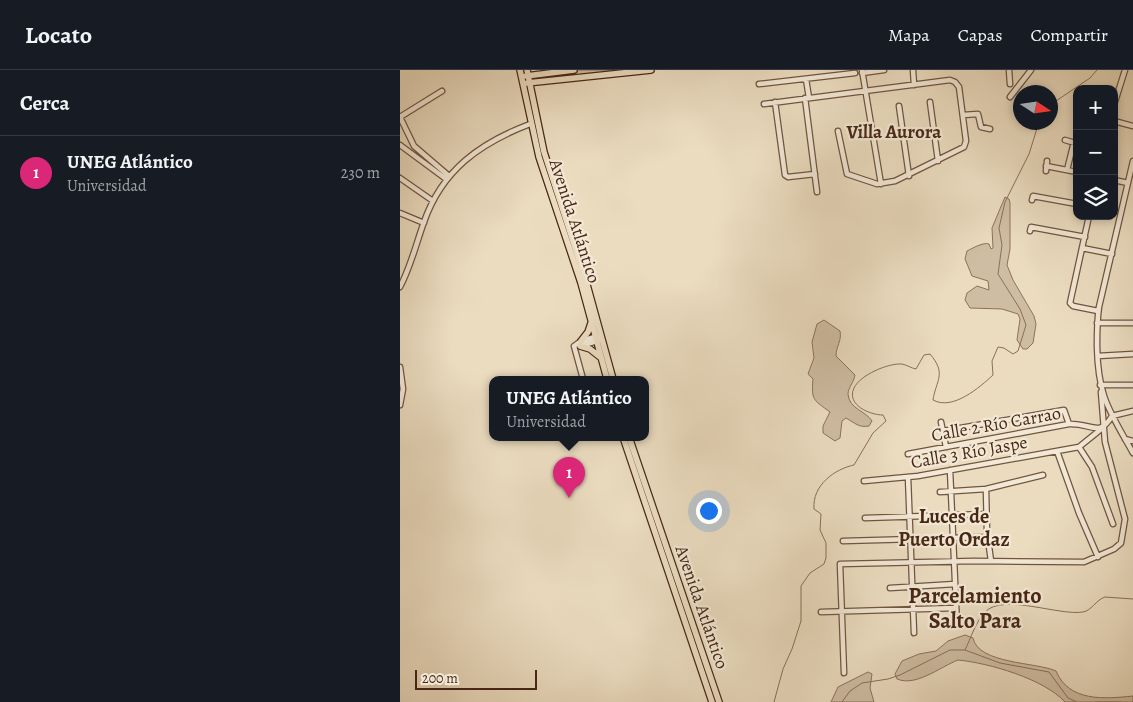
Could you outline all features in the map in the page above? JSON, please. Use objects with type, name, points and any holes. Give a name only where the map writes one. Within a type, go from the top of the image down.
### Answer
[{"type":"main road","name":"Avenida Atlántico","points":[[520,70],[525,78],[549,172],[582,268],[599,338],[612,376]]},
{"type":"main road","points":[[525,78],[574,70]]},
{"type":"main road","points":[[525,78],[650,70]]},
{"type":"main road","name":"Avenida Atlántico","points":[[525,78],[530,124],[591,322],[599,338],[600,356],[606,376]]},
{"type":"main road","points":[[591,322],[588,332],[579,344],[600,356]]},
{"type":"main road","name":"Avenida Atlántico","points":[[624,441],[712,702]]},
{"type":"main road","name":"Avenida Atlántico","points":[[631,441],[719,702]]},
{"type":"street","points":[[881,184],[862,71],[884,70]]},
{"type":"street","points":[[913,70],[914,85]]},
{"type":"street","points":[[1009,70],[1010,84]]},
{"type":"street","points":[[1010,97],[1031,70]]},
{"type":"street","points":[[1118,92],[1125,70]]},
{"type":"street","points":[[759,84],[855,73]]},
{"type":"street","points":[[806,78],[817,192]]},
{"type":"street","points":[[764,104],[914,85],[955,82],[959,87],[966,144],[962,149],[909,176],[881,184],[868,182],[847,174],[838,131]]},
{"type":"street","points":[[442,91],[400,117],[414,146],[447,177]]},
{"type":"street","points":[[775,102],[785,175],[788,178],[815,174]]},
{"type":"street","points":[[930,102],[938,161]]},
{"type":"street","points":[[899,106],[909,176]]},
{"type":"street","points":[[963,114],[978,114],[981,127],[990,129]]},
{"type":"street","points":[[1118,122],[1133,126]]},
{"type":"street","points":[[400,287],[411,263],[424,223],[447,177],[469,156],[490,141],[530,124]]},
{"type":"street","points":[[1064,140],[1073,142]]},
{"type":"street","points":[[400,145],[447,177]]},
{"type":"street","points":[[1067,170],[1073,150]]},
{"type":"street","points":[[844,673],[840,564],[991,561],[1084,562],[1114,549],[1121,543],[1125,519],[1102,429],[1097,323],[1098,311],[1133,161]]},
{"type":"street","points":[[1046,166],[1073,171]]},
{"type":"street","points":[[400,178],[433,202]]},
{"type":"street","points":[[1118,181],[1128,183]]},
{"type":"street","points":[[1126,193],[1133,194]]},
{"type":"street","points":[[1032,200],[1033,196],[1073,203]]},
{"type":"street","points":[[400,213],[424,223]]},
{"type":"street","points":[[1088,220],[1070,301],[1074,306],[1098,311]]},
{"type":"street","points":[[1030,231],[1031,227],[1085,237]]},
{"type":"street","points":[[1082,248],[1112,254]]},
{"type":"street","points":[[1097,323],[1133,323]]},
{"type":"street","points":[[582,376],[574,346],[599,338]]},
{"type":"street","points":[[1098,356],[1133,354]]},
{"type":"street","points":[[400,367],[403,389],[400,405]]},
{"type":"street","points":[[1100,385],[1133,385]]},
{"type":"street","points":[[1101,392],[1133,454]]},
{"type":"street","points":[[943,430],[1064,410],[1069,424]]},
{"type":"street","points":[[1113,524],[1092,466],[1079,446],[1102,429],[1112,416],[1133,411]]},
{"type":"street","points":[[941,422],[946,447]]},
{"type":"street","name":"Calle 2 Río Carrao","points":[[908,454],[1069,424],[1085,424],[1102,429]]},
{"type":"street","points":[[1125,439],[1133,441]]},
{"type":"street","name":"Calle 3 Río Jaspe","points":[[864,482],[908,478],[1079,446]]},
{"type":"street","points":[[1057,451],[1076,504],[1098,556]]},
{"type":"street","points":[[950,470],[957,625]]},
{"type":"street","points":[[940,492],[986,489],[1043,475]]},
{"type":"street","points":[[908,478],[914,633]]},
{"type":"street","points":[[986,489],[986,514],[991,561]]},
{"type":"street","points":[[865,518],[986,514]]},
{"type":"street","points":[[843,541],[988,537]]},
{"type":"street","points":[[890,588],[955,584]]},
{"type":"street","points":[[821,612],[956,608]]},
{"type":"shaded area","points":[[574,70],[651,70],[529,83],[527,76]]},
{"type":"shaded area","points":[[1005,197],[1009,199],[1010,203],[1010,249],[1007,265],[1013,280],[1034,316],[1036,324],[1033,343],[1027,349],[1023,349],[1017,340],[1020,319],[1018,314],[1002,309],[970,308],[965,300],[967,293],[977,286],[989,290],[988,281],[972,276],[965,259],[967,251],[978,246],[989,244],[991,249],[993,248],[992,228]]},
{"type":"shaded area","points":[[824,320],[840,331],[836,356],[855,375],[848,392],[849,399],[854,406],[872,421],[869,426],[862,426],[846,418],[842,421],[840,438],[835,441],[823,433],[823,426],[830,412],[820,405],[813,396],[813,379],[808,374],[814,358],[812,342],[817,324]]},
{"type":"shaded area","points":[[965,635],[973,638],[977,647],[985,653],[1009,661],[1056,671],[1069,688],[1078,693],[1099,698],[1133,696],[1133,702],[1065,702],[1044,686],[1030,679],[985,665],[958,660],[920,678],[904,681],[897,679],[895,674],[902,661],[919,654],[936,651],[948,641]]},
{"type":"shaded area","points":[[868,672],[872,674],[870,688],[874,702],[831,702],[838,687]]},
{"type":"waterway","points":[[1058,100],[1090,78],[1097,70]]},
{"type":"waterway","points":[[774,702],[783,669],[801,621],[801,586],[810,573],[824,564],[826,558],[826,543],[820,530],[821,514],[814,509],[814,500],[821,486],[832,474],[854,465],[873,433],[886,421],[883,415],[866,411],[856,404],[852,394],[857,383],[868,374],[896,364],[916,369],[924,355],[930,354],[939,372],[933,400],[941,403],[949,402],[966,396],[993,375],[992,361],[998,347],[1004,348],[1013,354],[1018,351],[1026,325],[1020,309],[998,274],[1002,245],[999,228],[1005,202],[1029,154],[1036,130]]},
{"type":"waterway","points":[[965,650],[979,620],[985,612],[993,607],[1018,605],[1083,612],[1089,610],[1105,597],[1133,599]]},
{"type":"waterway","points":[[842,702],[850,691],[862,683],[900,675],[950,650],[965,650],[1000,663],[1049,672],[1068,698],[1077,702]]},
{"type":"waterway","points":[[1095,702],[1121,702]]},
{"type":"place","name":"UNEG Atlántico","points":[[569,498]]},
{"type":"district","name":"Villa Aurora","points":[[894,131]]},
{"type":"district","name":"Luces de Puerto Ordaz","points":[[954,528]]},
{"type":"district","name":"Parcelamiento Salto Para","points":[[975,608]]}]
